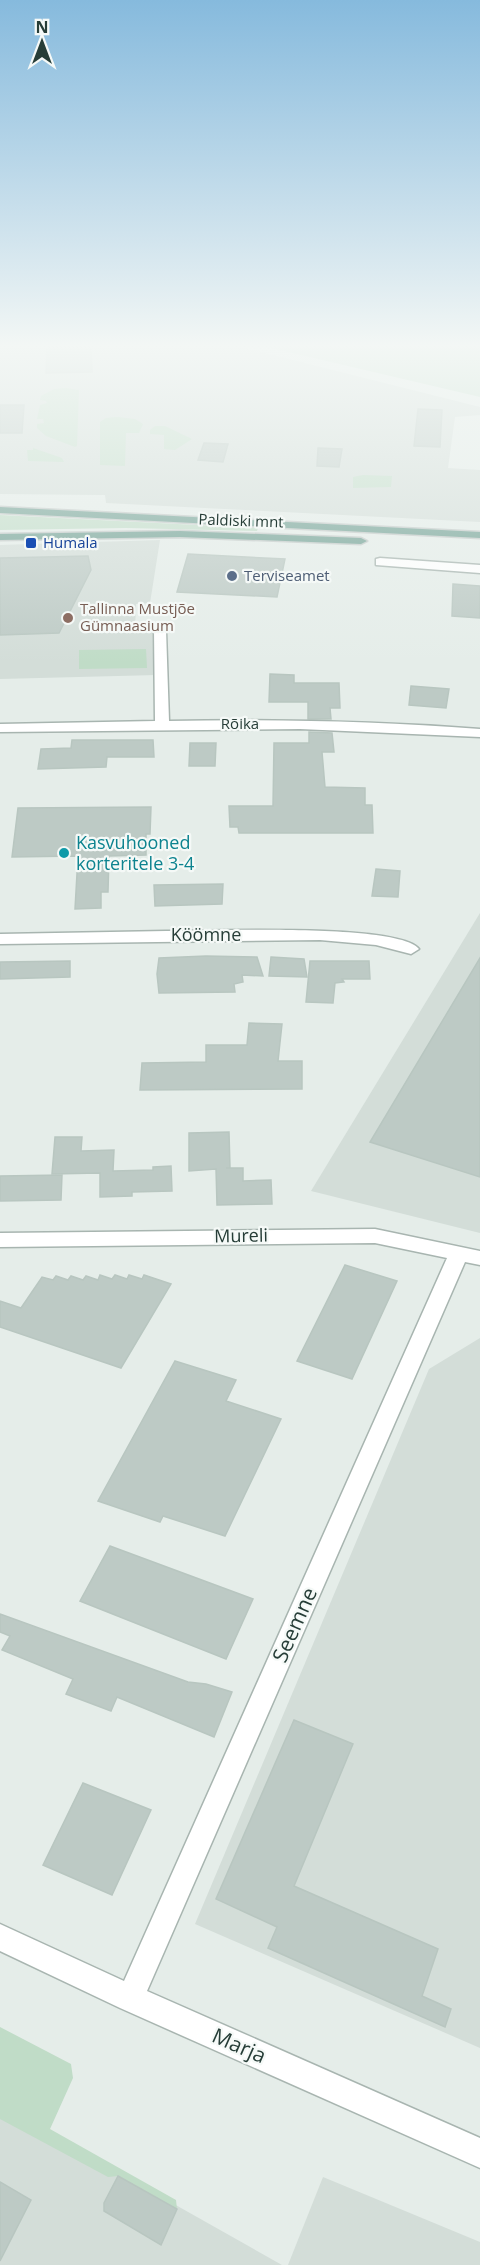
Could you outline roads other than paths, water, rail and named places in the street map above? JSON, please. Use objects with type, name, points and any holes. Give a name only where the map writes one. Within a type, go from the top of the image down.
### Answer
[{"type":"main road","name":"Paldiski mnt","points":[[0,510],[480,535]]},
{"type":"main road","name":"Paldiski mnt","points":[[0,537],[180,534],[480,547]]},
{"type":"street","points":[[380,562],[480,569]]},
{"type":"street","points":[[160,630],[162,724]]},
{"type":"street","name":"Rõika","points":[[0,728],[162,724],[366,725],[480,733]]},
{"type":"street","name":"Köömne","points":[[0,939],[192,935],[307,936],[372,939],[411,949]]},
{"type":"street","name":"Mureli","points":[[0,1240],[375,1236],[470,1255]]},
{"type":"street","name":"Seemne","points":[[130,1998],[470,1255]]},
{"type":"street","name":"Marja","points":[[0,1937],[130,1998],[480,2153]]},
{"type":"place","name":"Humala","points":[[31,543]]},
{"type":"place","name":"Terviseamet","points":[[232,576]]},
{"type":"place","name":"Tallinna Mustjõe Gümnaasium","points":[[68,618]]},
{"type":"place","name":"Kasvuhooned korteritele 3-4","points":[[64,853]]}]
